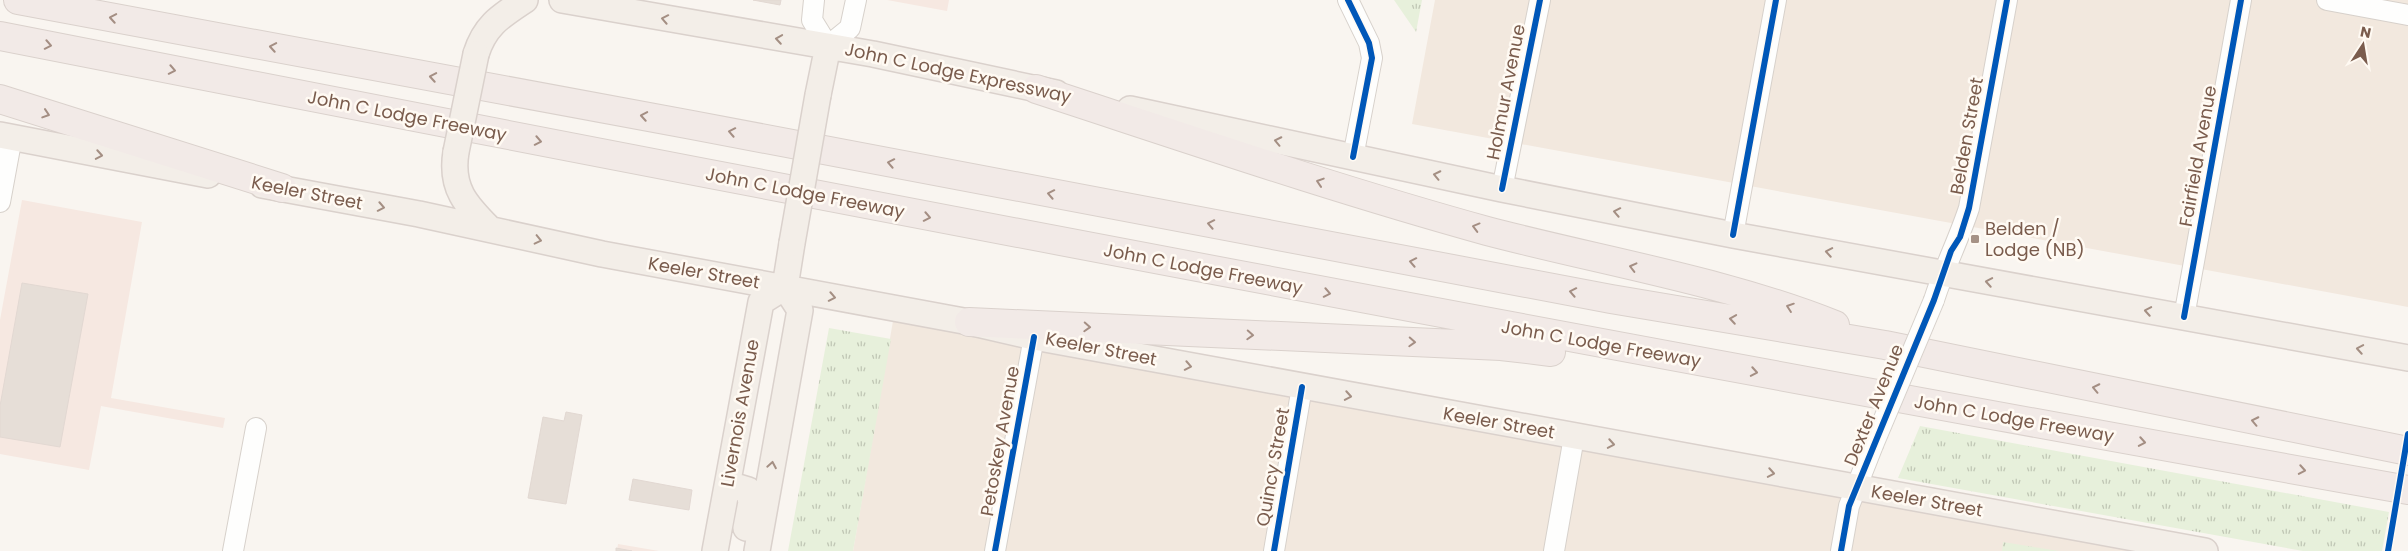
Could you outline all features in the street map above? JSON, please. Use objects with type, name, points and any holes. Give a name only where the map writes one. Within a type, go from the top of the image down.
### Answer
[{"type":"highway","points":[[18,0],[682,123],[1611,299],[1885,344],[2408,451]]},
{"type":"highway","name":"John C Lodge Freeway","points":[[0,36],[741,181],[1706,364],[2408,490]]},
{"type":"highway","points":[[1036,89],[1384,202],[1511,237],[1772,302],[1885,344]]},
{"type":"highway","points":[[0,100],[282,188]]},
{"type":"highway","points":[[969,322],[1501,346],[1609,359],[1706,364]]},
{"type":"main road","points":[[490,229],[462,198],[453,169],[476,54],[481,39],[489,27],[525,0]]},
{"type":"main road","name":"John C Lodge Expressway","points":[[562,0],[889,57],[1502,189],[1733,235],[2408,358]]},
{"type":"main road","points":[[757,551],[800,310],[785,287],[828,46]]},
{"type":"main road","name":"Keeler Street","points":[[6,136],[490,229],[602,254],[735,280],[785,287],[969,322],[1034,337],[1856,488],[2144,546],[2205,551]]},
{"type":"main road","name":"Livernois Avenue","points":[[715,551],[761,302],[785,287]]},
{"type":"main road","points":[[728,484],[745,488],[750,496],[742,551]]},
{"type":"street","points":[[814,0],[812,20],[828,46],[850,28],[856,0]]},
{"type":"street","points":[[1348,0],[1369,43],[1372,58],[1353,157]]},
{"type":"street","name":"Holmur Avenue","points":[[1502,189],[1540,0]]},
{"type":"street","points":[[1733,235],[1776,0]]},
{"type":"street","name":"Belden Street","points":[[1942,273],[1951,251],[1960,237],[1969,208],[2007,0]]},
{"type":"street","name":"Fairfield Avenue","points":[[2184,317],[2242,0]]},
{"type":"street","points":[[2327,0],[2408,15]]},
{"type":"street","points":[[0,202],[6,136]]},
{"type":"street","name":"Dexter Avenue","points":[[1841,551],[1849,506],[1872,445],[1934,300],[1942,273]]},
{"type":"street","name":"Petoskey Avenue","points":[[995,551],[1034,337]]},
{"type":"street","name":"Quincy Street","points":[[1274,551],[1302,387]]},
{"type":"street","points":[[233,551],[256,428]]},
{"type":"street","points":[[1554,551],[1574,437]]},
{"type":"shaded area","points":[[887,0],[949,0],[947,11]]},
{"type":"shaded area","points":[[1435,0],[2408,0],[2408,307],[1412,124]]},
{"type":"shaded area","points":[[22,200],[142,222],[111,398],[225,418],[223,428],[101,406],[89,470],[0,454],[0,320]]},
{"type":"shaded area","points":[[893,321],[2157,551],[853,551]]},
{"type":"shaded area","points":[[618,544],[659,551],[617,551]]},
{"type":"green space","points":[[1394,0],[1422,0],[1416,32]]},
{"type":"green space","points":[[829,328],[891,339],[853,551],[788,551]]},
{"type":"green space","points":[[1920,426],[2389,512],[2382,551],[2303,551],[1898,478]]},
{"type":"green space","points":[[2003,542],[2059,551],[2002,551]]},
{"type":"building","points":[[753,0],[781,0],[780,5]]},
{"type":"building","points":[[22,283],[88,294],[60,447],[0,437],[0,406]]},
{"type":"building","points":[[566,412],[582,415],[566,504],[528,498],[543,417],[564,421]]},
{"type":"building","points":[[633,479],[692,490],[689,510],[629,500]]},
{"type":"building","points":[[616,548],[632,551],[616,551]]},
{"type":"cycle path","points":[[1348,0],[1369,43],[1372,58],[1353,157]]},
{"type":"cycle path","points":[[1502,189],[1540,0]]},
{"type":"cycle path","points":[[1733,235],[1776,0]]},
{"type":"cycle path","points":[[1841,551],[1849,506],[1934,300],[1951,251],[1960,237],[1969,208],[2007,0]]},
{"type":"cycle path","points":[[2184,317],[2241,0]]},
{"type":"cycle path","points":[[995,551],[1034,337]]},
{"type":"cycle path","points":[[1274,551],[1302,387]]},
{"type":"cycle path","points":[[2388,551],[2408,434]]},
{"type":"place","name":"Belden / Lodge (NB)","points":[[1975,239]]}]
